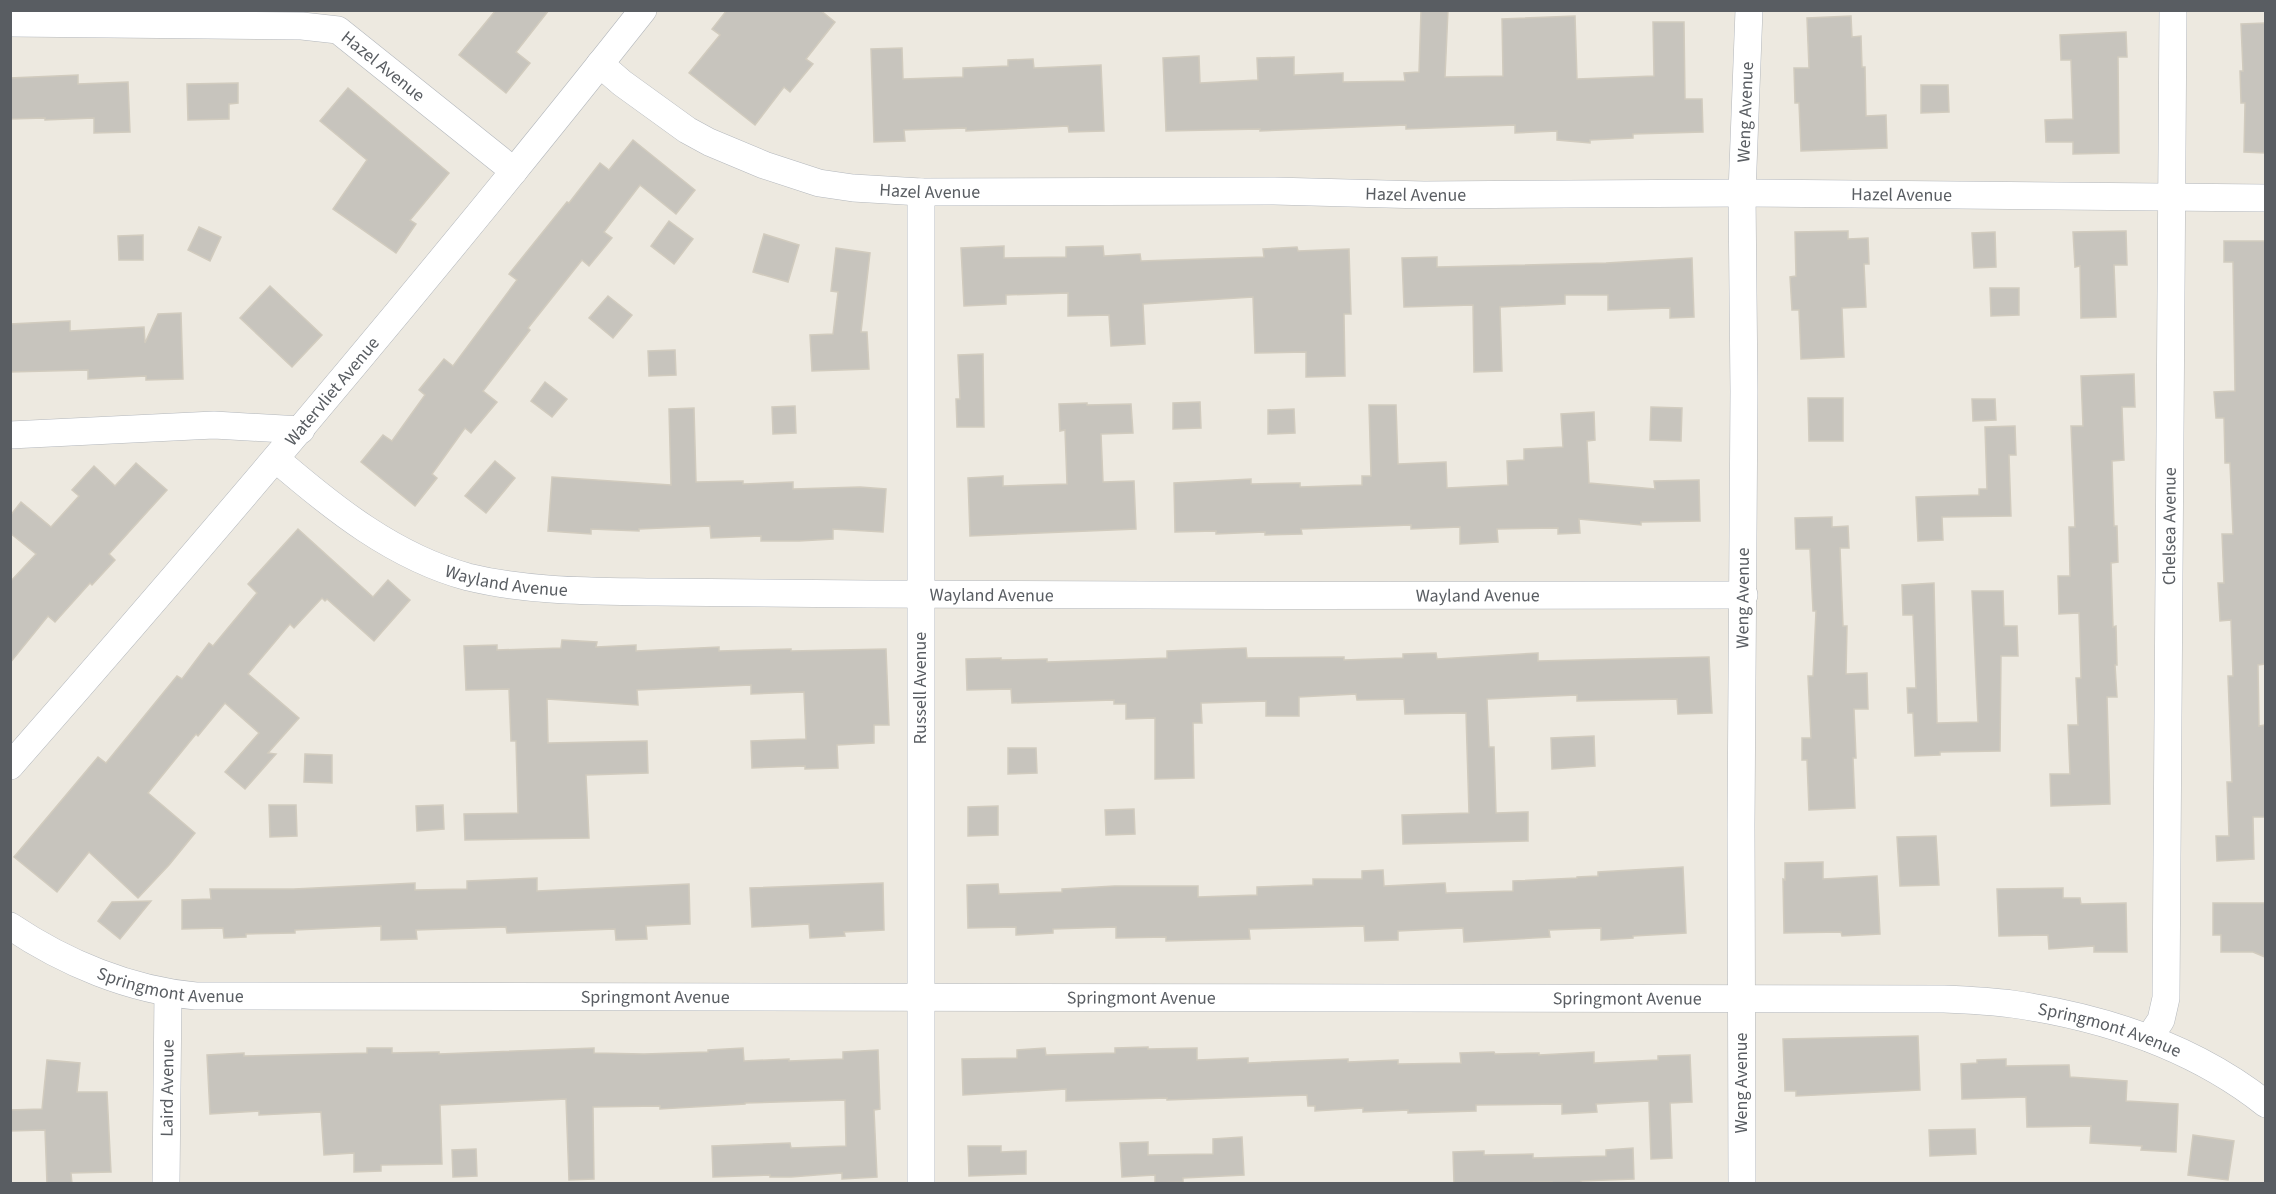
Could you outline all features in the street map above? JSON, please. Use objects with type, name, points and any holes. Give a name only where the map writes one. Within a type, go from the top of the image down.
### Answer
[{"type":"street","name":"Watervliet Avenue","points":[[10,766],[301,430],[643,10]]},
{"type":"street","name":"Weng Avenue","points":[[1742,1184],[1744,595],[1742,193],[1749,10]]},
{"type":"street","name":"Chelsea Avenue","points":[[2149,1038],[2161,1020],[2166,998],[2173,10]]},
{"type":"street","name":"Hazel Avenue","points":[[10,23],[302,26],[338,30],[514,171]]},
{"type":"street","name":"Hazel Avenue","points":[[600,64],[622,83],[687,130],[764,165],[819,183],[853,188],[921,192],[1274,191],[1424,195],[1742,193],[2265,198]]},
{"type":"street","name":"Russell Avenue","points":[[921,192],[921,1184]]},
{"type":"street","points":[[10,435],[214,425],[301,430]]},
{"type":"street","name":"Wayland Avenue","points":[[276,459],[321,497],[393,546],[424,561],[467,576],[533,588],[598,591],[920,595],[1744,595]]},
{"type":"street","name":"Springmont Avenue","points":[[10,926],[89,969],[168,993],[196,996],[1944,999],[2011,1004],[2073,1014],[2149,1038],[2200,1061],[2252,1093],[2265,1104]]},
{"type":"street","name":"Laird Avenue","points":[[166,1184],[168,993]]},
{"type":"building","points":[[496,10],[549,10],[516,52],[530,63],[506,93],[459,55]]},
{"type":"building","points":[[727,10],[820,10],[835,22],[806,59],[813,64],[790,92],[784,87],[755,125],[689,73],[720,35],[712,29]]},
{"type":"building","points":[[1421,10],[1448,10],[1445,77],[1503,76],[1502,19],[1575,16],[1577,79],[1654,76],[1653,22],[1684,22],[1685,99],[1702,99],[1703,132],[1633,134],[1633,138],[1590,140],[1590,143],[1557,140],[1557,131],[1515,133],[1515,125],[1406,129],[1406,125],[1260,131],[1260,129],[1166,131],[1163,58],[1199,56],[1200,83],[1258,80],[1257,58],[1294,57],[1294,75],[1343,73],[1343,82],[1405,81],[1404,73],[1419,72]]},
{"type":"building","points":[[1851,16],[1852,37],[1861,36],[1862,67],[1865,67],[1866,116],[1886,115],[1887,148],[1801,151],[1799,103],[1795,103],[1794,68],[1809,68],[1807,18]]},
{"type":"building","points":[[2265,23],[2265,153],[2244,152],[2245,103],[2241,103],[2240,71],[2243,71],[2241,24]]},
{"type":"building","points":[[2126,32],[2127,57],[2118,57],[2119,153],[2073,154],[2073,142],[2046,142],[2045,120],[2073,119],[2071,60],[2061,60],[2060,35]]},
{"type":"building","points":[[902,48],[903,79],[963,77],[963,68],[1008,66],[1008,60],[1033,59],[1034,68],[1101,65],[1104,131],[1069,132],[1068,126],[966,131],[966,128],[904,130],[905,141],[874,142],[871,49]]},
{"type":"building","points":[[78,75],[78,84],[128,82],[130,132],[94,133],[94,118],[10,119],[10,78]]},
{"type":"building","points":[[238,83],[238,103],[229,104],[229,119],[188,120],[187,84]]},
{"type":"building","points":[[1921,85],[1948,85],[1949,112],[1921,113]]},
{"type":"building","points":[[348,88],[449,173],[410,220],[416,224],[396,253],[333,209],[367,160],[320,121]]},
{"type":"building","points":[[633,140],[695,190],[676,214],[640,185],[604,232],[612,238],[589,266],[582,260],[528,328],[530,330],[483,391],[497,402],[471,433],[465,428],[432,474],[437,478],[415,506],[361,462],[383,435],[392,441],[425,395],[419,390],[444,359],[453,366],[517,280],[509,274],[567,202],[569,203],[600,163],[609,170]]},
{"type":"building","points":[[669,221],[693,239],[674,264],[651,246]]},
{"type":"building","points":[[199,227],[221,237],[210,261],[188,250]]},
{"type":"building","points":[[1848,231],[1848,239],[1868,238],[1869,264],[1864,264],[1866,307],[1842,308],[1844,357],[1801,359],[1799,310],[1792,310],[1790,277],[1796,276],[1795,232]]},
{"type":"building","points":[[2126,231],[2127,265],[2114,265],[2116,317],[2081,318],[2080,266],[2075,267],[2073,232]]},
{"type":"building","points":[[1995,232],[1996,267],[1974,268],[1972,233]]},
{"type":"building","points":[[764,234],[799,245],[788,282],[753,272]]},
{"type":"building","points":[[143,235],[143,260],[119,260],[118,236]]},
{"type":"building","points":[[2224,241],[2265,241],[2265,664],[2258,665],[2259,726],[2265,725],[2265,817],[2253,817],[2254,859],[2217,861],[2216,836],[2229,836],[2227,782],[2232,782],[2228,676],[2233,676],[2231,620],[2220,621],[2218,583],[2224,583],[2222,534],[2233,534],[2230,463],[2225,463],[2224,418],[2216,418],[2214,392],[2235,391],[2233,262],[2224,262]]},
{"type":"building","points":[[1004,246],[1004,258],[1066,257],[1066,247],[1103,246],[1104,256],[1140,254],[1141,261],[1264,257],[1263,249],[1297,247],[1298,251],[1349,249],[1351,314],[1344,314],[1345,376],[1306,377],[1306,352],[1255,353],[1253,297],[1143,304],[1145,344],[1111,346],[1109,315],[1068,316],[1068,293],[1006,295],[1006,304],[964,306],[961,248]]},
{"type":"building","points":[[836,248],[870,253],[861,332],[867,332],[869,369],[812,371],[810,335],[833,334],[838,292],[831,291]]},
{"type":"building","points":[[1437,257],[1437,267],[1606,263],[1692,258],[1694,317],[1670,318],[1670,308],[1608,310],[1608,295],[1565,295],[1565,304],[1500,307],[1502,371],[1474,372],[1473,305],[1404,307],[1402,258]]},
{"type":"building","points":[[270,286],[322,335],[292,367],[240,318]]},
{"type":"building","points":[[1990,288],[2019,288],[2019,315],[1991,316]]},
{"type":"building","points":[[608,296],[632,315],[613,338],[589,318]]},
{"type":"building","points":[[181,313],[183,379],[146,380],[146,376],[88,379],[88,370],[10,372],[10,324],[70,321],[70,331],[144,327],[145,343],[158,314]]},
{"type":"building","points":[[675,350],[676,375],[649,376],[648,351]]},
{"type":"building","points":[[983,354],[984,427],[957,427],[956,399],[960,399],[958,355]]},
{"type":"building","points":[[2134,374],[2135,407],[2122,407],[2124,460],[2112,461],[2114,526],[2117,526],[2118,562],[2111,563],[2113,627],[2116,626],[2117,697],[2107,697],[2110,804],[2051,806],[2050,774],[2070,774],[2068,725],[2078,725],[2076,678],[2081,678],[2079,613],[2059,614],[2058,576],[2070,576],[2069,527],[2075,527],[2071,426],[2083,426],[2081,376]]},
{"type":"building","points":[[545,382],[567,399],[552,417],[531,401]]},
{"type":"building","points":[[1808,398],[1843,398],[1843,441],[1809,441]]},
{"type":"building","points":[[1972,399],[1995,399],[1996,420],[1973,421]]},
{"type":"building","points":[[1200,402],[1201,428],[1173,429],[1173,403]]},
{"type":"building","points":[[1087,403],[1087,405],[1131,404],[1133,433],[1101,434],[1103,482],[1134,481],[1136,529],[970,536],[968,478],[1003,476],[1003,486],[1067,484],[1065,430],[1060,431],[1059,404]]},
{"type":"building","points":[[1369,405],[1396,405],[1398,464],[1446,462],[1447,488],[1508,485],[1507,461],[1524,460],[1524,449],[1563,447],[1561,414],[1594,412],[1595,440],[1587,441],[1589,483],[1655,489],[1654,481],[1699,480],[1700,521],[1641,522],[1641,525],[1579,519],[1580,533],[1558,534],[1558,528],[1497,529],[1498,542],[1460,544],[1460,527],[1411,529],[1411,525],[1301,529],[1302,534],[1265,535],[1265,532],[1216,534],[1216,531],[1175,532],[1174,483],[1251,479],[1251,484],[1300,483],[1300,487],[1362,485],[1362,476],[1371,476]]},
{"type":"building","points":[[795,406],[796,433],[773,434],[772,407]]},
{"type":"building","points":[[1651,407],[1682,408],[1681,441],[1650,440]]},
{"type":"building","points":[[694,408],[696,482],[743,481],[743,484],[793,482],[793,489],[860,487],[886,489],[883,532],[833,529],[833,539],[761,541],[761,536],[711,538],[710,526],[639,529],[639,531],[591,529],[591,534],[548,531],[552,477],[671,485],[669,409]]},
{"type":"building","points":[[1294,409],[1295,433],[1268,434],[1268,410]]},
{"type":"building","points":[[2015,426],[2016,455],[2009,455],[2011,516],[1942,517],[1943,540],[1918,541],[1916,497],[1979,495],[1979,489],[1987,489],[1985,427]]},
{"type":"building","points":[[495,461],[515,478],[486,513],[465,496]]},
{"type":"building","points":[[136,463],[167,490],[109,554],[115,560],[92,585],[90,583],[55,622],[48,616],[10,663],[10,582],[36,554],[10,533],[10,516],[21,502],[51,527],[79,496],[72,490],[94,466],[115,486]]},
{"type":"building","points":[[1832,517],[1832,527],[1848,526],[1849,548],[1840,548],[1843,626],[1847,626],[1846,674],[1867,673],[1868,709],[1854,709],[1855,808],[1809,810],[1807,760],[1802,760],[1802,738],[1811,738],[1808,676],[1813,676],[1816,611],[1813,611],[1810,549],[1796,549],[1795,518]]},
{"type":"building","points":[[298,529],[373,597],[388,580],[410,600],[374,641],[327,599],[325,601],[322,598],[294,628],[290,624],[248,674],[299,718],[268,753],[276,754],[245,789],[225,772],[259,733],[225,703],[198,736],[196,734],[148,793],[195,833],[169,865],[138,898],[89,852],[57,892],[14,857],[98,757],[106,763],[177,676],[182,679],[209,643],[213,646],[257,593],[248,584]]},
{"type":"building","points":[[1934,583],[1937,723],[1978,722],[1972,591],[2003,591],[2004,626],[2017,626],[2018,656],[2001,656],[2000,751],[1940,752],[1940,755],[1915,756],[1913,713],[1908,713],[1907,688],[1916,688],[1913,615],[1903,615],[1902,585]]},
{"type":"building","points":[[562,640],[597,642],[596,647],[636,645],[636,651],[719,647],[719,651],[886,649],[889,725],[874,725],[874,743],[837,745],[838,768],[805,769],[805,766],[752,768],[751,741],[806,739],[804,692],[751,694],[751,685],[637,690],[638,705],[547,699],[548,743],[647,741],[648,773],[586,775],[589,838],[465,840],[464,814],[518,813],[516,741],[511,741],[509,689],[466,690],[464,646],[497,645],[497,650],[561,648]]},
{"type":"building","points":[[1246,648],[1247,658],[1344,657],[1344,660],[1403,658],[1403,654],[1436,653],[1437,659],[1538,653],[1538,661],[1709,657],[1712,713],[1678,714],[1677,699],[1577,701],[1577,695],[1487,699],[1489,747],[1494,747],[1496,813],[1528,812],[1528,841],[1403,844],[1402,815],[1469,813],[1466,713],[1405,714],[1404,699],[1357,700],[1356,694],[1299,697],[1299,716],[1266,716],[1266,701],[1201,703],[1202,723],[1193,723],[1194,778],[1155,779],[1155,718],[1126,719],[1126,704],[1114,704],[1114,700],[1012,703],[1011,689],[967,690],[966,659],[1047,659],[1047,662],[1167,658],[1167,651]]},
{"type":"building","points":[[1594,736],[1595,766],[1552,769],[1551,738]]},
{"type":"building","points":[[1008,748],[1036,748],[1037,773],[1008,774]]},
{"type":"building","points":[[305,754],[332,755],[332,783],[304,782]]},
{"type":"building","points":[[269,805],[296,805],[297,836],[270,837]]},
{"type":"building","points":[[443,805],[444,829],[417,831],[416,806]]},
{"type":"building","points":[[998,806],[998,835],[968,836],[968,807]]},
{"type":"building","points":[[1134,809],[1135,834],[1106,835],[1105,810]]},
{"type":"building","points":[[1936,836],[1939,885],[1900,886],[1897,837]]},
{"type":"building","points":[[1823,862],[1823,879],[1877,876],[1880,934],[1842,936],[1841,932],[1784,933],[1785,863]]},
{"type":"building","points":[[1683,867],[1686,933],[1633,936],[1633,938],[1601,940],[1601,928],[1549,930],[1550,937],[1464,942],[1463,928],[1398,931],[1398,940],[1365,941],[1364,926],[1249,929],[1250,939],[1166,941],[1166,937],[1116,938],[1116,927],[1053,929],[1053,933],[1016,935],[1016,927],[968,928],[967,885],[998,884],[999,894],[1062,892],[1062,889],[1115,886],[1198,886],[1198,897],[1257,895],[1257,887],[1313,885],[1313,879],[1362,879],[1362,871],[1383,870],[1384,886],[1445,883],[1446,893],[1513,891],[1513,881],[1577,878],[1598,876],[1598,872]]},
{"type":"building","points":[[537,878],[537,891],[689,884],[690,924],[646,926],[647,939],[616,940],[615,929],[507,933],[506,927],[416,930],[417,939],[381,940],[381,926],[295,930],[295,933],[246,934],[246,937],[224,938],[223,928],[182,929],[182,900],[211,899],[210,889],[294,889],[415,883],[415,890],[467,889],[467,881]]},
{"type":"building","points":[[883,883],[884,930],[844,932],[845,936],[810,938],[809,924],[752,927],[750,888]]},
{"type":"building","points":[[2063,888],[2063,898],[2080,898],[2081,904],[2126,903],[2127,952],[2094,952],[2094,946],[2049,949],[2048,935],[1999,936],[1997,889]]},
{"type":"building","points":[[151,901],[120,939],[98,921],[112,902]]},
{"type":"building","points":[[2213,903],[2265,903],[2265,957],[2253,952],[2221,952],[2221,935],[2213,935]]},
{"type":"building","points":[[1918,1036],[1920,1090],[1796,1096],[1796,1091],[1785,1091],[1783,1039]]},
{"type":"building","points":[[1148,1047],[1148,1049],[1197,1048],[1197,1060],[1248,1058],[1248,1063],[1348,1059],[1348,1062],[1398,1060],[1398,1064],[1461,1063],[1460,1053],[1494,1052],[1495,1054],[1539,1053],[1539,1055],[1594,1052],[1594,1063],[1658,1060],[1658,1056],[1690,1055],[1692,1102],[1670,1103],[1672,1158],[1651,1159],[1649,1101],[1596,1104],[1597,1112],[1562,1114],[1562,1104],[1476,1105],[1476,1111],[1408,1113],[1408,1110],[1363,1112],[1363,1108],[1315,1111],[1315,1106],[1308,1106],[1307,1095],[1066,1101],[1066,1089],[963,1095],[962,1059],[1017,1058],[1017,1050],[1045,1048],[1046,1055],[1115,1053],[1115,1048]]},
{"type":"building","points":[[367,1048],[392,1048],[392,1053],[439,1052],[439,1054],[594,1048],[594,1053],[644,1054],[708,1052],[708,1050],[743,1048],[744,1061],[843,1059],[843,1052],[878,1050],[880,1109],[874,1110],[877,1177],[842,1179],[842,1173],[791,1177],[770,1177],[770,1175],[713,1177],[712,1146],[790,1143],[791,1148],[846,1146],[845,1100],[745,1103],[660,1109],[660,1106],[593,1107],[594,1179],[569,1180],[566,1099],[440,1105],[442,1164],[381,1165],[381,1171],[354,1172],[354,1153],[324,1155],[321,1112],[259,1115],[259,1111],[210,1114],[207,1055],[367,1053]]},
{"type":"building","points":[[2006,1059],[2006,1066],[2069,1065],[2070,1077],[2127,1081],[2126,1101],[2178,1104],[2176,1152],[2141,1150],[2142,1146],[2090,1143],[2091,1126],[2027,1127],[2026,1097],[1962,1099],[1961,1064],[1977,1063],[1977,1060]]},
{"type":"building","points":[[47,1060],[80,1063],[77,1092],[107,1092],[111,1172],[71,1173],[72,1184],[47,1184],[45,1130],[10,1131],[10,1110],[42,1109]]},
{"type":"building","points":[[1975,1129],[1976,1154],[1930,1156],[1929,1130]]},
{"type":"building","points":[[2193,1135],[2234,1141],[2228,1180],[2188,1175]]},
{"type":"building","points":[[1242,1137],[1244,1175],[1183,1178],[1183,1182],[1155,1183],[1155,1175],[1122,1177],[1120,1143],[1148,1142],[1148,1155],[1213,1154],[1213,1139]]},
{"type":"building","points":[[968,1146],[1001,1146],[1001,1152],[1026,1151],[1026,1174],[969,1176]]},
{"type":"building","points":[[1633,1148],[1634,1179],[1581,1181],[1581,1184],[1552,1184],[1552,1182],[1454,1184],[1453,1152],[1484,1151],[1484,1155],[1533,1154],[1533,1158],[1606,1156],[1606,1150]]},
{"type":"building","points":[[476,1149],[477,1176],[453,1177],[452,1150]]}]
